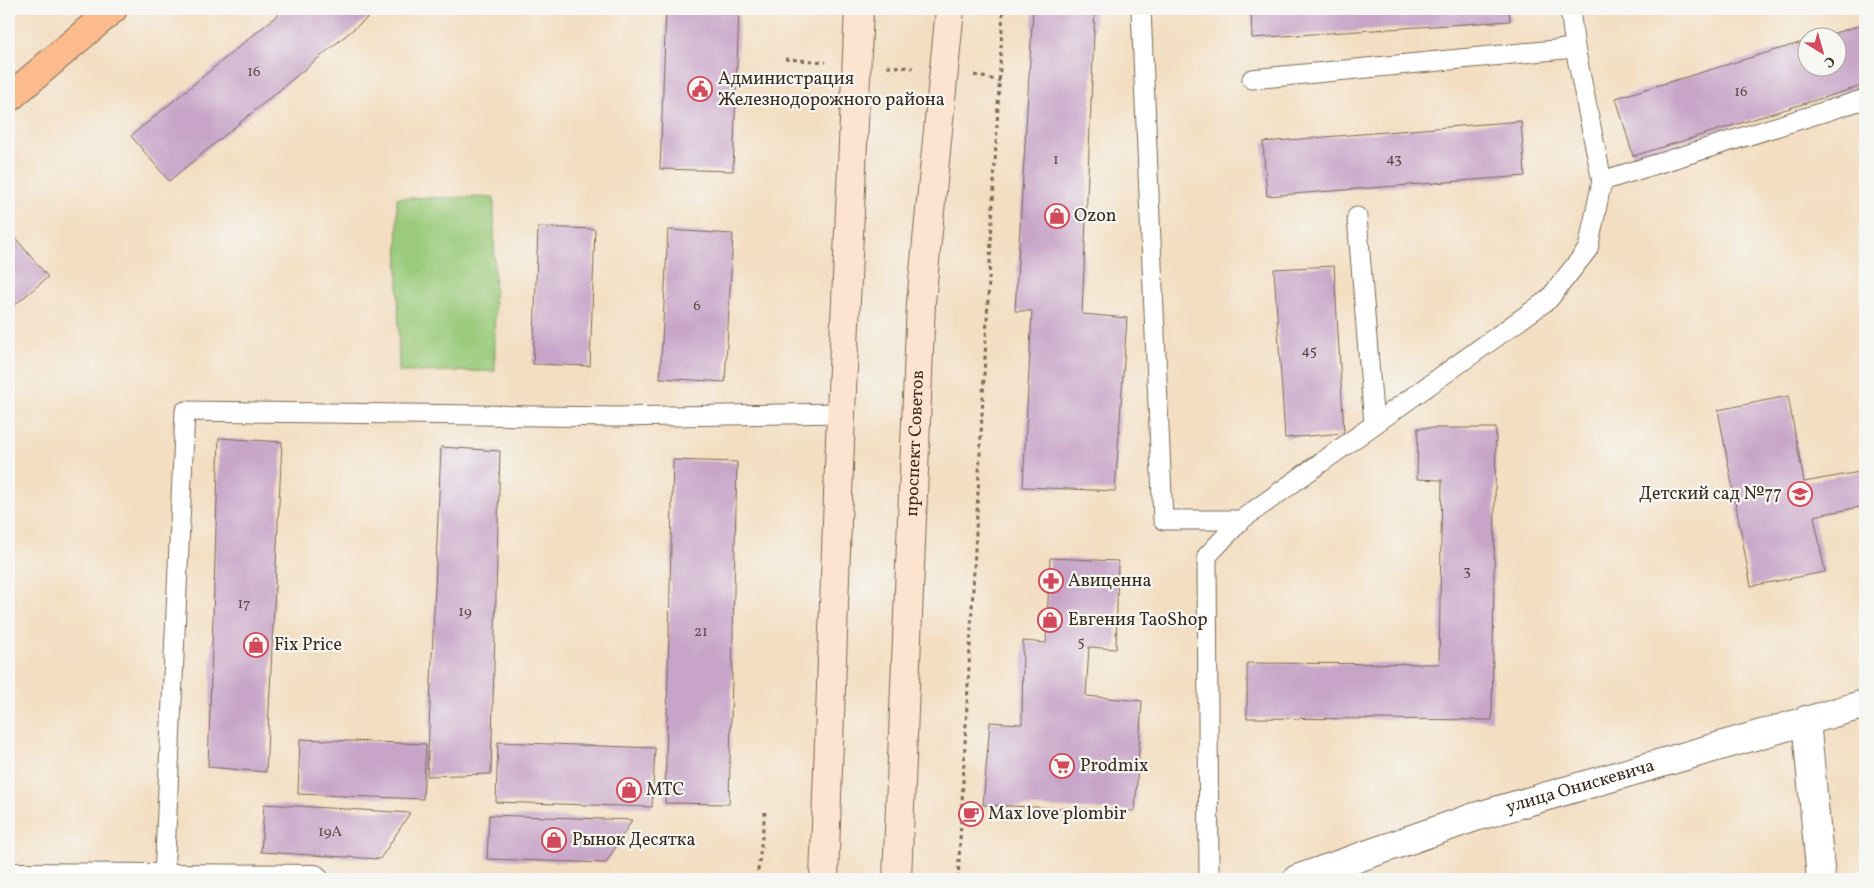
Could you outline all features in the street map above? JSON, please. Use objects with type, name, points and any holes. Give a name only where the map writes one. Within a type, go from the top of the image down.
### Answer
[{"type":"main road","points":[[9,98],[113,9]]},
{"type":"main road","points":[[824,879],[841,413],[859,9]]},
{"type":"main road","name":"проспект Советов","points":[[897,879],[921,302],[950,9]]},
{"type":"street","name":"улица Онискевича","points":[[1297,879],[1475,817],[1865,704]]},
{"type":"street","points":[[1806,720],[1821,879]]},
{"type":"street","points":[[9,877],[314,879]]},
{"type":"lane","points":[[1141,9],[1163,520],[1241,520]]},
{"type":"lane","points":[[1209,879],[1207,556],[1241,520],[1549,299],[1588,249],[1602,181],[1575,48],[1570,9]]},
{"type":"lane","points":[[1252,79],[1575,48]]},
{"type":"lane","points":[[1602,181],[1865,99]]},
{"type":"lane","points":[[1357,217],[1374,424]]},
{"type":"lane","points":[[164,878],[185,410],[616,417],[841,413]]},
{"type":"path","points":[[958,879],[1004,9]]},
{"type":"path","points":[[785,59],[856,65],[945,69],[1000,80]]},
{"type":"path","points":[[758,879],[765,812]]},
{"type":"green space","points":[[494,197],[495,371],[399,372],[397,198]]},
{"type":"building","points":[[285,9],[378,9],[169,181],[131,136]]},
{"type":"building","name":"Администрация Железнодорожного района","points":[[666,9],[739,9],[733,171],[660,169]]},
{"type":"building","points":[[1033,9],[1095,9],[1082,314],[1127,318],[1115,491],[1023,487],[1032,311],[1015,311]]},
{"type":"building","points":[[1251,9],[1509,9],[1510,21],[1252,38]]},
{"type":"building","points":[[1865,24],[1865,85],[1633,156],[1616,98],[1796,44],[1796,78],[1846,78],[1846,30]]},
{"type":"building","points":[[1521,121],[1525,176],[1267,196],[1263,142]]},
{"type":"building","points":[[538,227],[595,229],[590,366],[533,364]]},
{"type":"building","points":[[668,230],[733,234],[725,382],[660,378]]},
{"type":"building","points":[[12,234],[48,277],[9,310],[9,237]]},
{"type":"building","points":[[1334,266],[1344,433],[1285,438],[1274,269]]},
{"type":"building","name":"Детский сад №77","points":[[1788,396],[1804,482],[1865,471],[1865,506],[1814,516],[1825,572],[1751,586],[1718,410]]},
{"type":"building","points":[[1418,428],[1496,428],[1492,720],[1247,718],[1247,663],[1439,664],[1442,480],[1417,479]]},
{"type":"building","points":[[219,438],[282,442],[266,772],[208,767]]},
{"type":"building","points":[[441,447],[500,451],[491,774],[427,776]]},
{"type":"building","points":[[673,460],[737,462],[729,804],[665,803]]},
{"type":"building","points":[[1050,558],[1118,561],[1116,649],[1089,647],[1086,696],[1142,701],[1135,811],[983,805],[990,722],[1022,724],[1023,641],[1046,643]]},
{"type":"building","points":[[300,739],[426,744],[423,799],[298,794]]},
{"type":"building","points":[[498,742],[655,748],[652,807],[496,802]]},
{"type":"building","points":[[264,804],[410,813],[380,859],[261,852]]},
{"type":"building","name":"Рынок Десятка","points":[[489,815],[632,820],[606,863],[487,859]]},
{"type":"place","name":"Администрация Железнодорожного района","points":[[700,89]]},
{"type":"place","name":"Ozon","points":[[1057,216]]},
{"type":"place","name":"Детский сад №77","points":[[1800,494]]},
{"type":"place","name":"Авиценна","points":[[1051,581]]},
{"type":"place","name":"Евгения TaoShop","points":[[1050,620]]},
{"type":"place","name":"Fix Price","points":[[256,645]]},
{"type":"place","name":"Prodmix","points":[[1062,766]]},
{"type":"place","name":"МТС","points":[[629,790]]},
{"type":"place","name":"Max love plombir","points":[[971,814]]},
{"type":"place","name":"Рынок Десятка","points":[[554,840]]}]
